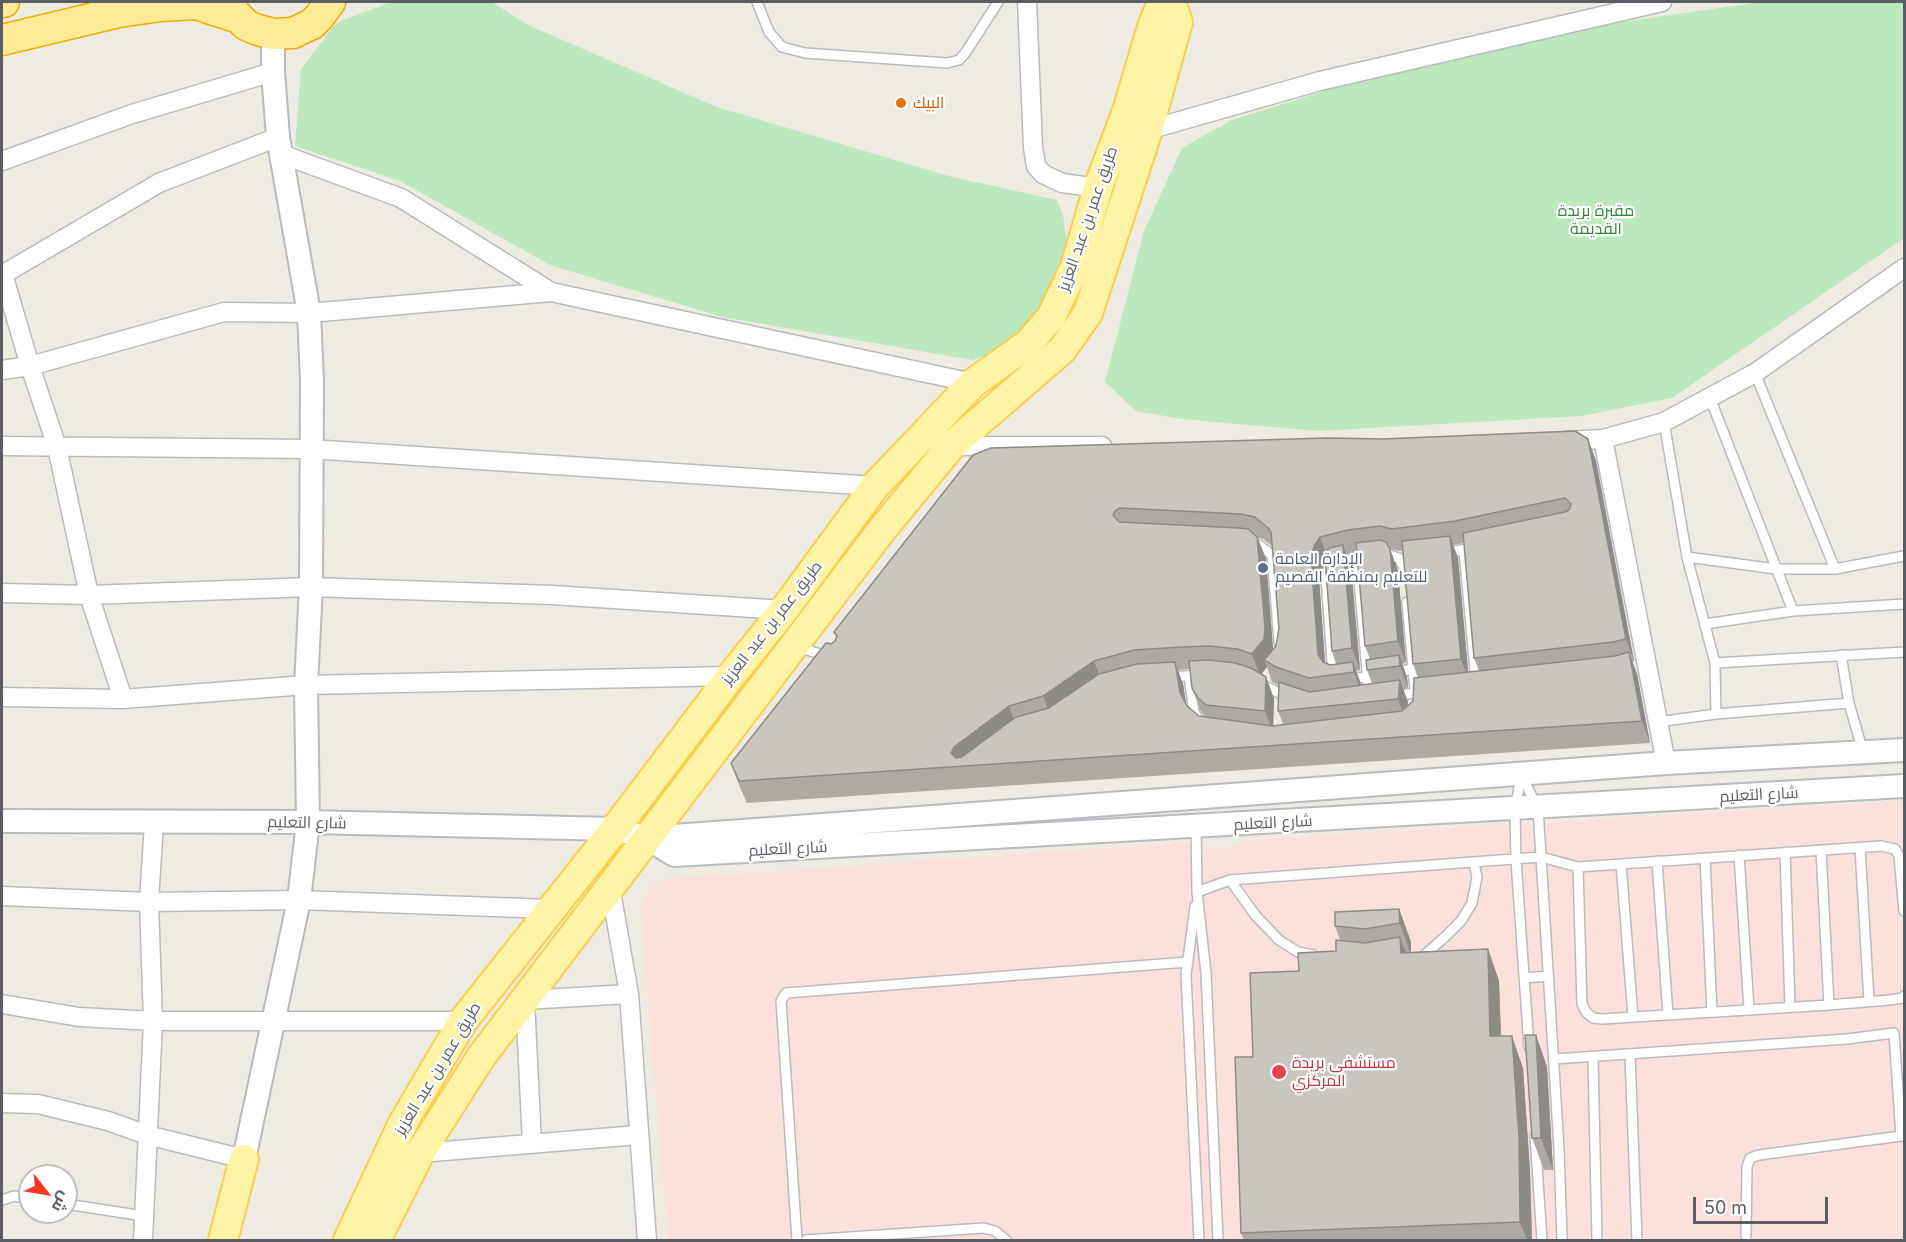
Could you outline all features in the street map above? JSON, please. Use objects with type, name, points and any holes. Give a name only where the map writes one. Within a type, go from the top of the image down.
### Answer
[{"type":"highway","points":[[2,40],[119,12],[196,4],[233,10],[255,29],[273,34],[293,33],[312,24],[330,2]]},
{"type":"main road","name":"طريق عمر بن عبد العزيز","points":[[348,1240],[403,1123],[463,1021],[784,610],[875,486],[973,383],[1028,344],[1052,317],[1075,267],[1098,188],[1127,111],[1152,27],[1162,2]]},
{"type":"main road","name":"طريق عمر بن عبد العزيز","points":[[376,1240],[420,1153],[481,1057],[881,531],[951,446],[1062,350],[1088,313],[1149,130],[1178,22],[1171,2]]},
{"type":"main road","points":[[330,1240],[340,1220],[403,1123]]},
{"type":"main road","points":[[223,1240],[243,1159]]},
{"type":"main road","points":[[243,1159],[243,1240]]},
{"type":"street","points":[[1027,2],[1033,147],[1036,166],[1042,174],[1062,183],[1098,188]]},
{"type":"street","points":[[1149,130],[1320,81],[1662,2]]},
{"type":"street","points":[[2,1103],[38,1104],[243,1159],[299,900],[308,822],[306,685],[311,587],[312,380],[309,313],[280,146],[273,72],[273,34]]},
{"type":"street","points":[[2,161],[132,114],[273,72]]},
{"type":"street","points":[[123,699],[89,595],[57,447],[2,274],[159,183],[280,146],[401,198],[551,292]]},
{"type":"street","points":[[1544,442],[1603,439],[1664,422],[1755,373],[1905,268]]},
{"type":"street","points":[[2,370],[30,366],[224,312],[309,313],[551,292],[973,383]]},
{"type":"street","points":[[1603,439],[1643,666],[1666,763]]},
{"type":"street","points":[[2,446],[310,449],[875,486]]},
{"type":"street","points":[[951,446],[1120,446]]},
{"type":"street","points":[[2,592],[89,595],[311,587],[552,595],[784,610]]},
{"type":"street","points":[[2,697],[123,699],[306,685],[731,676]]},
{"type":"street","name":"شارع التعليم","points":[[647,838],[1666,763],[1905,750]]},
{"type":"street","name":"شارع التعليم","points":[[2,821],[308,822],[615,829],[647,838],[674,855],[1515,810],[1905,786]]},
{"type":"street","points":[[143,1240],[153,1021],[149,902],[154,823]]},
{"type":"street","points":[[610,885],[629,994],[647,1240]]},
{"type":"street","points":[[2,896],[149,902],[299,900],[550,909]]},
{"type":"street","points":[[532,1143],[525,1000],[629,994]]},
{"type":"street","points":[[2,1004],[79,1017],[153,1021],[463,1021]]},
{"type":"street","points":[[420,1153],[638,1135]]},
{"type":"lane","points":[[757,2],[769,32],[782,46],[805,53],[947,63],[959,60],[966,52],[998,2]]},
{"type":"lane","points":[[1755,373],[1834,569]]},
{"type":"lane","points":[[1710,398],[1793,611]]},
{"type":"lane","points":[[1664,422],[1687,557],[1715,663],[1716,714]]},
{"type":"lane","points":[[1241,543],[1259,545],[1272,555],[1280,649]]},
{"type":"lane","points":[[1432,554],[1486,545]]},
{"type":"lane","points":[[1464,550],[1471,687],[1487,686]]},
{"type":"lane","points":[[1410,557],[1399,558],[1389,555],[1333,564],[1326,578],[1333,676],[1336,680],[1413,669]]},
{"type":"lane","points":[[1687,557],[1776,568],[1834,569],[1905,556]]},
{"type":"lane","points":[[1399,558],[1405,568],[1415,705]]},
{"type":"lane","points":[[1357,559],[1368,688]]},
{"type":"lane","points":[[1705,624],[1793,611],[1905,604]]},
{"type":"lane","points":[[795,646],[838,659]]},
{"type":"lane","points":[[1715,663],[1905,652]]},
{"type":"lane","points":[[1842,655],[1849,703],[1863,752]]},
{"type":"lane","points":[[1155,678],[1208,675]]},
{"type":"lane","points":[[1189,676],[1194,712],[1206,728]]},
{"type":"lane","points":[[1261,681],[1281,696],[1297,701]]},
{"type":"lane","points":[[1379,698],[1435,691]]},
{"type":"lane","points":[[1281,696],[1281,707]]},
{"type":"lane","points":[[1658,722],[1716,714],[1849,703]]},
{"type":"lane","points":[[1521,775],[1538,808],[1560,1148],[1562,1240]]},
{"type":"lane","points":[[1521,775],[1515,810],[1516,860],[1530,1062]]},
{"type":"lane","points":[[1196,827],[1197,892],[1206,973],[1218,1240]]},
{"type":"lane","points":[[1197,892],[1230,880],[1541,857],[1578,867],[1881,846],[1895,849],[1900,863],[1905,911]]},
{"type":"lane","points":[[1860,848],[1869,1001]]},
{"type":"lane","points":[[1821,850],[1829,1005]]},
{"type":"lane","points":[[1785,852],[1790,1006]]},
{"type":"lane","points":[[1739,855],[1749,1009]]},
{"type":"lane","points":[[1705,858],[1712,1011]]},
{"type":"lane","points":[[1657,861],[1668,1014]]},
{"type":"lane","points":[[1407,962],[1418,961],[1461,921],[1472,903],[1477,877],[1474,863]]},
{"type":"lane","points":[[1621,864],[1633,1017]]},
{"type":"lane","points":[[1578,867],[1582,1004],[1593,1018],[1829,1005],[1905,996]]},
{"type":"lane","points":[[1230,880],[1256,916],[1279,940],[1298,952],[1321,957]]},
{"type":"lane","points":[[1197,892],[1186,975],[1200,1240]]},
{"type":"lane","points":[[797,1240],[781,1001],[786,993],[1188,962]]},
{"type":"lane","points":[[1186,975],[1206,973]]},
{"type":"lane","points":[[1524,978],[1548,976]]},
{"type":"lane","points":[[1554,1059],[1847,1039],[1899,1032],[1903,1136],[1750,1158],[1747,1167],[1746,1236]]},
{"type":"lane","points":[[1630,1055],[1637,1240]]},
{"type":"lane","points":[[1593,1058],[1597,1240]]},
{"type":"lane","points":[[1190,1063],[1210,1063]]},
{"type":"lane","points":[[1534,1121],[1542,1240]]},
{"type":"lane","points":[[1195,1179],[1216,1179]]},
{"type":"lane","points":[[2,1200],[18,1196]]},
{"type":"lane","points":[[78,1206],[144,1216]]},
{"type":"lane","points":[[806,1240],[984,1228],[995,1231],[1006,1240]]},
{"type":"shaded area","name":"مستشفى بريدة المركزي","points":[[1904,801],[1904,1240],[668,1240],[640,903],[655,884],[667,879],[1193,842],[1201,849],[1234,847],[1243,840]]},
{"type":"green space","points":[[391,2],[493,3],[528,25],[717,107],[952,177],[1057,200],[1063,215],[1069,258],[1056,290],[1008,346],[973,360],[722,317],[550,265],[400,181],[295,146],[301,69],[336,23]]},
{"type":"green space","name":"مقبرة بريدة القديمة","points":[[1761,2],[1904,2],[1904,238],[1672,398],[1581,416],[1317,431],[1182,419],[1136,411],[1105,382],[1144,231],[1182,148],[1232,120],[1404,66],[1621,22]]},
{"type":"building","name":"الإدارة العامة للتعليم بمنطقة القصيم","points":[[1575,431],[1588,439],[1626,639],[1474,658],[1463,533],[1565,512],[1569,510],[1571,504],[1565,498],[1455,521],[1392,529],[1380,526],[1348,530],[1320,537],[1311,556],[1318,654],[1323,662],[1330,665],[1353,662],[1354,672],[1309,678],[1276,667],[1264,660],[1276,646],[1279,628],[1271,532],[1268,528],[1255,517],[1241,514],[1120,508],[1113,515],[1119,522],[1239,528],[1248,529],[1257,537],[1265,627],[1264,639],[1252,654],[1237,649],[1210,646],[1181,647],[1134,650],[1094,661],[1043,696],[1009,706],[954,747],[951,753],[956,758],[962,757],[1016,717],[1049,708],[1099,674],[1137,664],[1175,662],[1180,693],[1187,706],[1199,716],[1272,726],[1402,711],[1413,701],[1414,678],[1615,656],[1629,652],[1642,721],[739,781],[731,763],[826,643],[831,644],[835,641],[837,636],[834,632],[973,455],[991,448],[1327,438],[1383,439]]},
{"type":"building","points":[[1450,536],[1461,659],[1413,664],[1402,541]]},
{"type":"building","points":[[1380,540],[1386,542],[1390,549],[1398,641],[1365,646],[1356,543]]},
{"type":"building","points":[[1343,545],[1352,648],[1332,651],[1325,557],[1329,548]]},
{"type":"building","points":[[1399,655],[1400,666],[1367,670],[1366,660]]},
{"type":"building","points":[[1209,660],[1235,663],[1251,668],[1266,677],[1265,711],[1206,705],[1198,698],[1192,688],[1189,661]]},
{"type":"building","points":[[1400,680],[1398,699],[1278,711],[1279,682],[1309,692]]},
{"type":"building","points":[[1399,909],[1400,923],[1365,929],[1335,926],[1335,912]]},
{"type":"building","points":[[1400,937],[1401,953],[1488,949],[1490,1036],[1512,1036],[1519,1138],[1520,1222],[1241,1233],[1235,1057],[1253,1057],[1250,973],[1299,971],[1298,953],[1336,951],[1336,940],[1365,943]]},
{"type":"building","points":[[1525,1035],[1536,1035],[1541,1138],[1532,1138]]},
{"type":"place","name":"البيك","points":[[901,103]]},
{"type":"place","name":"الإدارة العامة للتعليم بمنطقة القصيم","points":[[1263,568]]},
{"type":"place","name":"مستشفى بريدة المركزي","points":[[1279,1072]]}]
